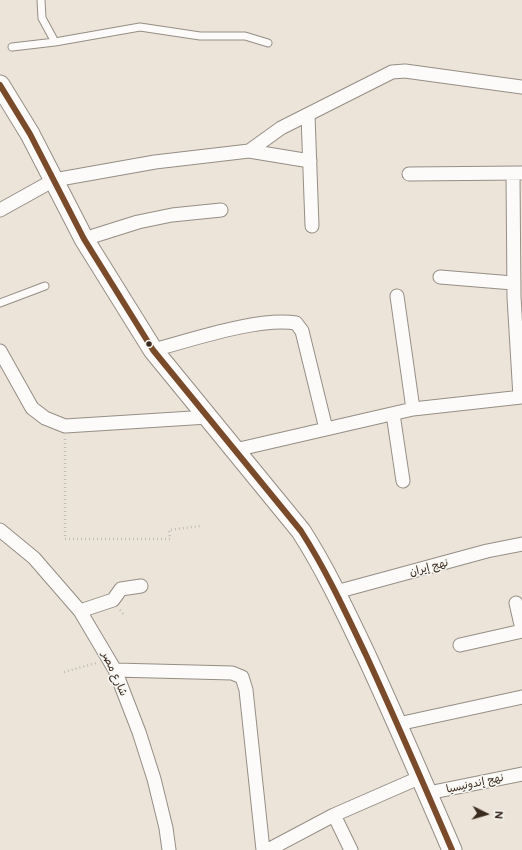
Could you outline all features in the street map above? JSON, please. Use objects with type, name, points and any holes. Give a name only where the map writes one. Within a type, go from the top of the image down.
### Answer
[{"type":"street","points":[[249,152],[281,128],[392,72],[405,71],[522,87]]},
{"type":"street","points":[[0,85],[30,134],[84,239],[153,350],[301,531],[336,592],[398,724],[452,850]]},
{"type":"street","points":[[308,115],[312,226]]},
{"type":"street","points":[[0,210],[54,180],[155,162],[249,152],[310,161]]},
{"type":"street","points":[[235,450],[413,409],[521,397],[518,297],[513,283],[517,174],[409,174]]},
{"type":"street","points":[[84,239],[138,222],[172,215],[221,210]]},
{"type":"street","points":[[440,277],[513,283]]},
{"type":"street","points":[[397,296],[413,409]]},
{"type":"street","points":[[153,350],[226,331],[268,323],[296,323],[302,331],[326,429]]},
{"type":"street","points":[[0,351],[32,408],[45,418],[65,426],[208,417]]},
{"type":"street","points":[[393,414],[403,481]]},
{"type":"street","name":"شارع مصر","points":[[0,530],[34,558],[80,611],[112,665],[139,732],[154,779],[166,828],[169,850]]},
{"type":"street","name":"نهج إيران","points":[[336,592],[487,551],[522,544]]},
{"type":"street","points":[[80,611],[113,600],[121,589],[141,586]]},
{"type":"street","points":[[460,645],[522,630],[516,603]]},
{"type":"street","points":[[112,665],[232,673],[242,677],[246,690],[263,850]]},
{"type":"street","points":[[398,724],[522,697]]},
{"type":"street","name":"نهج إندونيسيا","points":[[268,850],[334,815],[425,785],[522,774]]},
{"type":"street","points":[[334,815],[351,850]]},
{"type":"lane","points":[[41,0],[42,18],[55,42]]},
{"type":"lane","points":[[12,48],[140,27],[200,36],[245,36],[268,43]]},
{"type":"lane","points":[[0,303],[45,286]]},
{"type":"path","points":[[65,426],[65,539],[170,539],[169,530],[200,526]]},
{"type":"path","points":[[64,672],[112,665]]},
{"type":"transit line","points":[[0,85],[30,134],[84,239],[153,350],[301,531],[319,561],[366,655],[452,850]]}]
